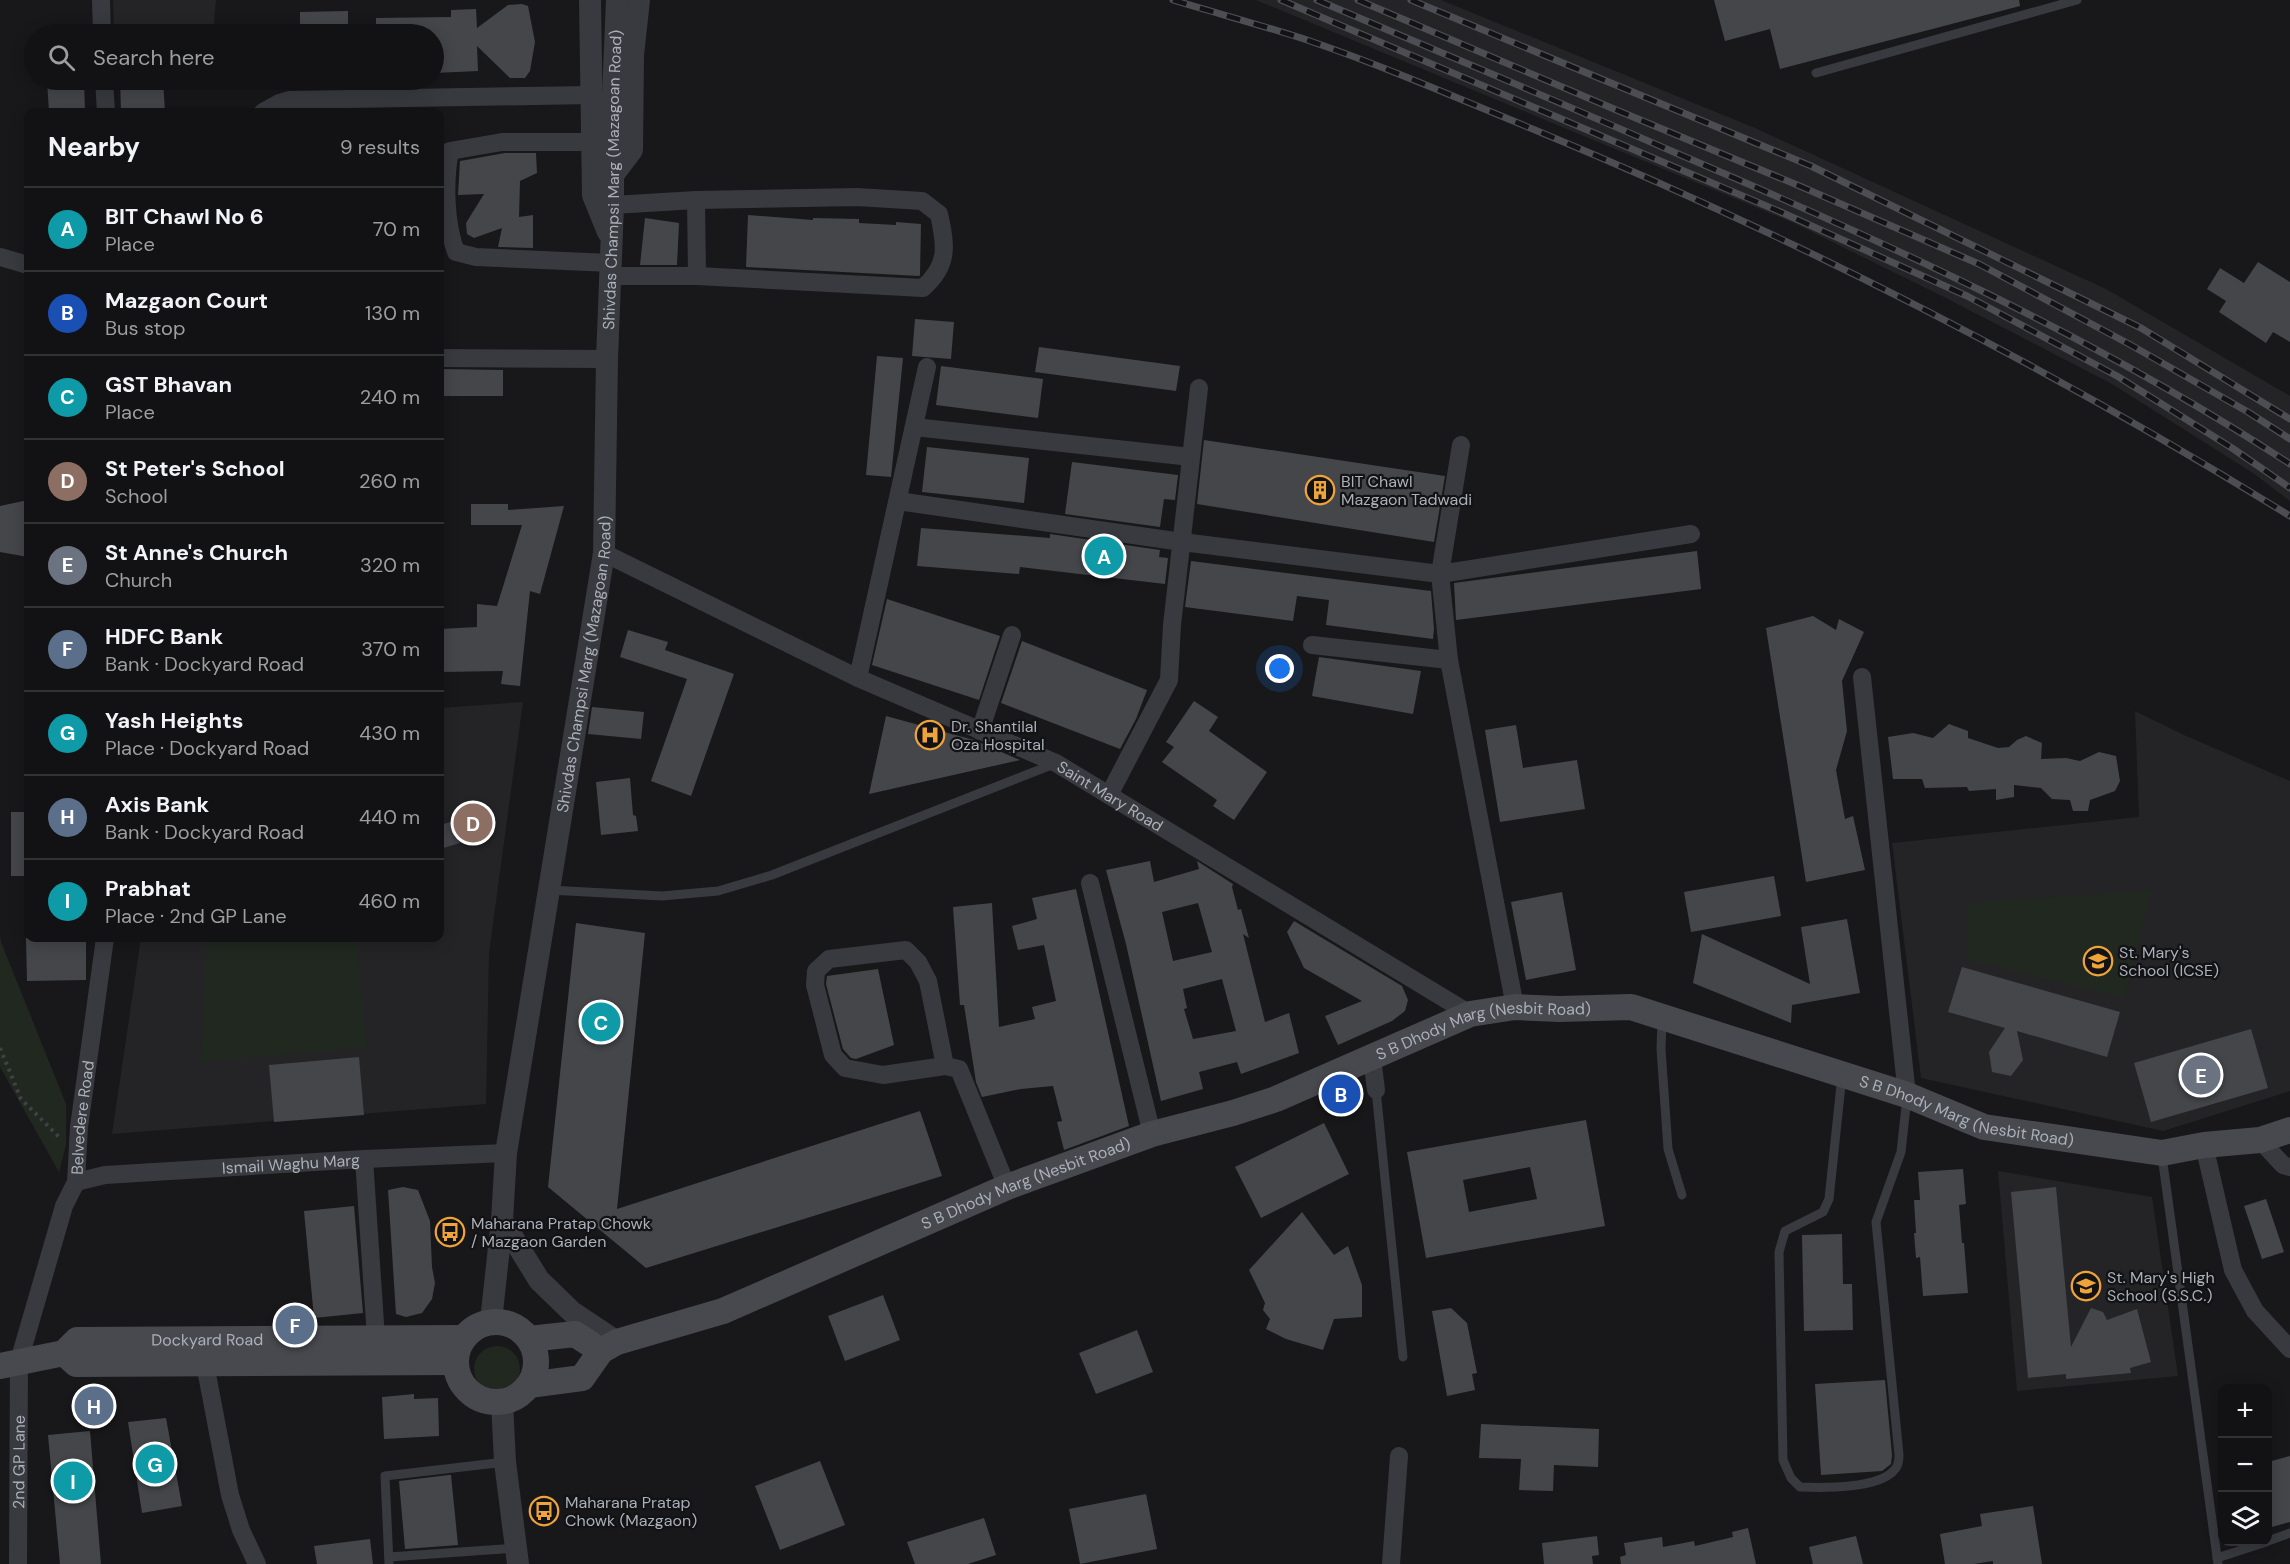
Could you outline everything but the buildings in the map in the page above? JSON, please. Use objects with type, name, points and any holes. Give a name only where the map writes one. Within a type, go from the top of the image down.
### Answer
[{"type":"main road","name":"S B Dhody Marg (Nesbit Road)","points":[[609,1346],[723,1311],[1007,1187],[1152,1134],[1276,1099],[1470,1014],[1515,1007],[1559,1009],[1631,1007],[1907,1095],[1984,1127],[2162,1153],[2204,1145],[2260,1140],[2290,1131]]},
{"type":"main road","points":[[491,1320],[510,1323],[522,1330],[530,1340],[535,1354],[535,1369],[529,1385],[512,1400],[502,1402],[486,1401],[467,1392],[457,1374],[456,1362],[458,1348],[464,1338],[472,1328],[491,1320]]},
{"type":"main road","points":[[529,1385],[582,1378],[609,1346],[575,1335],[530,1340]]},
{"type":"main road","name":"Dockyard Road","points":[[10,1364],[64,1353],[77,1340],[464,1338]]},
{"type":"main road","name":"Dockyard Road","points":[[64,1353],[76,1364],[456,1362]]},
{"type":"street","points":[[101,0],[102,24]]},
{"type":"street","points":[[590,0],[591,95],[602,145],[593,195],[612,240]]},
{"type":"street","name":"Shivdas Champsi Marg (Mazagoan Road)","points":[[491,1320],[502,1220],[506,1153],[604,553],[613,175],[602,145],[618,0]]},
{"type":"street","points":[[613,175],[632,150],[633,55],[639,0]]},
{"type":"street","points":[[105,90],[106,108]]},
{"type":"street","points":[[270,108],[289,100],[591,95]]},
{"type":"street","points":[[602,145],[502,142],[450,151],[446,173],[451,239],[456,252],[476,257],[610,270],[923,288],[933,279],[941,266],[944,239],[939,214],[922,201],[857,197],[696,200],[613,205]]},
{"type":"street","points":[[696,200],[697,276]]},
{"type":"street","points":[[0,257],[24,264]]},
{"type":"street","points":[[444,358],[607,359]]},
{"type":"street","points":[[858,678],[927,367]]},
{"type":"street","points":[[1109,795],[1169,680],[1172,625],[1199,388]]},
{"type":"street","points":[[914,427],[1191,457]]},
{"type":"street","points":[[1461,446],[1440,574],[1449,660],[1515,1007]]},
{"type":"street","points":[[898,501],[1182,542],[1440,574],[1691,534]]},
{"type":"street","name":"Saint Mary Road","points":[[604,553],[858,678],[1056,763],[1470,1014]]},
{"type":"street","points":[[980,731],[1012,635]]},
{"type":"street","points":[[1312,645],[1449,660]]},
{"type":"street","points":[[1862,677],[1907,1095]]},
{"type":"street","points":[[1090,883],[1152,1134]]},
{"type":"street","name":"Belvedere Road","points":[[10,1364],[64,1206],[76,1182],[79,1126],[104,942]]},
{"type":"street","points":[[945,1066],[928,981],[918,962],[906,950],[829,959],[816,971],[815,985],[833,1055],[845,1068],[884,1075],[945,1066],[959,1070],[1007,1187]]},
{"type":"street","points":[[1372,1058],[1376,1090]]},
{"type":"street","points":[[2260,1140],[2283,1165],[2290,1167]]},
{"type":"street","points":[[2204,1145],[2233,1270],[2255,1311],[2290,1349]]},
{"type":"street","name":"Ismail Waghu Marg","points":[[76,1182],[105,1175],[506,1153]]},
{"type":"street","points":[[364,1159],[376,1338]]},
{"type":"street","points":[[502,1220],[539,1280],[609,1346]]},
{"type":"street","name":"2nd GP Lane","points":[[10,1364],[18,1564]]},
{"type":"street","points":[[205,1364],[230,1495],[241,1530],[258,1564]]},
{"type":"street","points":[[502,1402],[505,1462],[517,1556]]},
{"type":"street","points":[[1391,1564],[1399,1456]]},
{"type":"lane","points":[[1816,73],[2077,0]]},
{"type":"lane","points":[[549,890],[662,896],[718,891],[772,875],[1056,763]]},
{"type":"lane","points":[[1662,1017],[1661,1048],[1668,1149],[1682,1195]]},
{"type":"lane","points":[[1842,1074],[1829,1199],[1823,1212],[1785,1231],[1779,1252],[1783,1460],[1791,1478],[1800,1487],[1874,1483],[1888,1476],[1897,1467],[1899,1455],[1876,1222],[1901,1152],[1907,1095]]},
{"type":"lane","points":[[1376,1090],[1403,1357]]},
{"type":"lane","points":[[2162,1153],[2217,1561],[2254,1546]]},
{"type":"lane","points":[[505,1462],[385,1476],[389,1560],[517,1556]]},
{"type":"lane","points":[[2272,1539],[2290,1533]]},
{"type":"path","points":[[0,1048],[21,1099],[66,1145],[78,1148]]},
{"type":"shaded area","points":[[113,0],[216,0],[214,24],[114,24]]},
{"type":"shaded area","points":[[1256,0],[1441,0],[1755,128],[2106,289],[2290,396],[2290,501],[2253,473],[2112,384],[1796,224]]},
{"type":"shaded area","points":[[523,702],[489,953],[486,1104],[112,1134],[140,942],[444,942],[444,708]]},
{"type":"shaded area","name":"St. Mary's School (ICSE)","points":[[2135,711],[2290,781],[2290,1091],[2163,1131],[1921,1078],[1892,843],[2139,817]]},
{"type":"shaded area","points":[[2151,891],[2125,998],[1968,960],[1967,905],[1988,901]]},
{"type":"shaded area","points":[[0,934],[1,942],[66,1104],[66,1145],[59,1172],[0,1067]]},
{"type":"shaded area","points":[[207,942],[356,942],[367,1047],[201,1062]]},
{"type":"shaded area","name":"St. Mary's High School (S.S.C.)","points":[[1998,1171],[2152,1197],[2178,1376],[2017,1391]]},
{"type":"shaded area","points":[[497,1346],[513,1353],[520,1369],[513,1385],[497,1392],[481,1385],[474,1369],[481,1353]]},
{"type":"railway","points":[[1173,0],[1293,36],[1367,62],[1633,171],[1730,215],[1825,260],[2014,357],[2107,408],[2290,516]]},
{"type":"railway","points":[[1281,0],[1783,213],[1967,296],[2117,376],[2232,448],[2290,488]]},
{"type":"railway","points":[[1317,0],[1755,187],[1913,258],[2067,334],[2217,418],[2290,464]]},
{"type":"railway","points":[[1358,0],[1979,264],[2129,344],[2248,412],[2290,439]]},
{"type":"railway","points":[[1411,0],[1811,166],[2141,328],[2290,419]]},
{"type":"place","name":"BIT Chawl Mazgaon Tadwadi","points":[[1320,490]]},
{"type":"place","name":"BIT Chawl No 6","points":[[1104,556]]},
{"type":"place","name":"Dr. Shantilal Oza Hospital","points":[[930,735]]},
{"type":"place","name":"St Peter's School","points":[[473,823]]},
{"type":"place","name":"St. Mary's School (ICSE)","points":[[2098,961]]},
{"type":"place","name":"GST Bhavan","points":[[601,1022]]},
{"type":"place","name":"St Anne's Church","points":[[2201,1075]]},
{"type":"place","name":"Mazgaon Court","points":[[1341,1094]]},
{"type":"place","name":"Maharana Pratap Chowk / Mazgaon Garden","points":[[450,1232]]},
{"type":"place","name":"St. Mary's High School (S.S.C.)","points":[[2086,1286]]},
{"type":"place","name":"HDFC Bank","points":[[295,1325]]},
{"type":"place","name":"Axis Bank","points":[[94,1406]]},
{"type":"place","name":"Yash Heights","points":[[155,1464]]},
{"type":"place","name":"Prabhat","points":[[73,1481]]},
{"type":"place","name":"Maharana Pratap Chowk (Mazgaon)","points":[[544,1511]]}]
